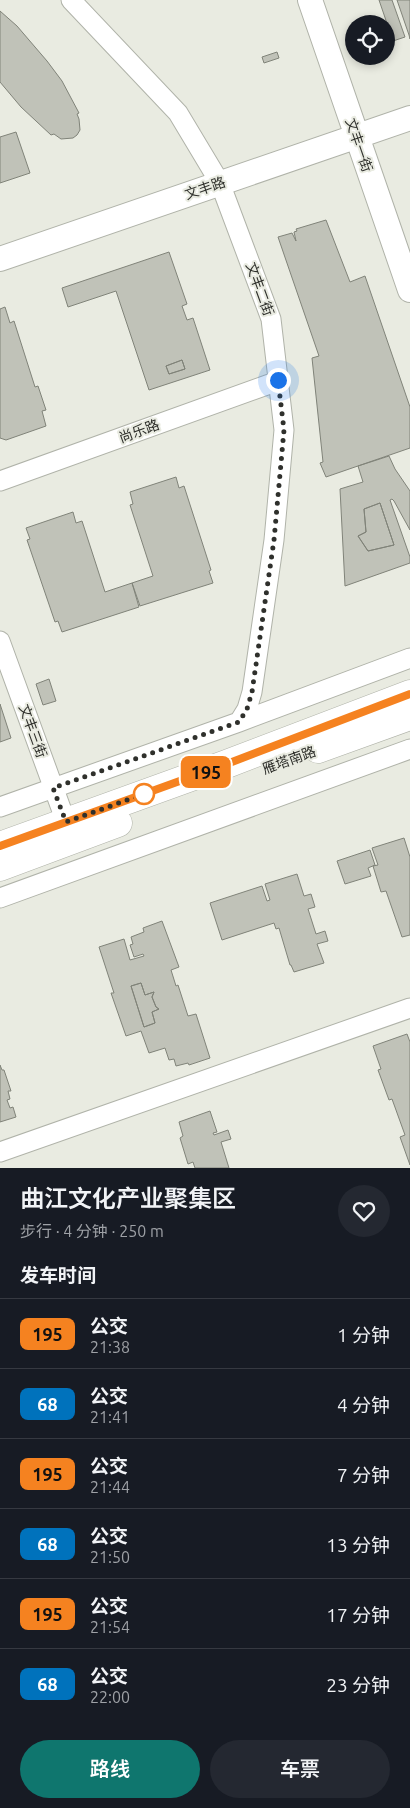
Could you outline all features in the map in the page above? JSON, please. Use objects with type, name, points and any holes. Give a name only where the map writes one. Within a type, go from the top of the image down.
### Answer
[{"type":"main road","name":"雁塔南路","points":[[0,846],[224,765],[410,694]]},
{"type":"main road","name":"雁塔南路","points":[[0,867],[410,716]]},
{"type":"street","name":"文丰二街","points":[[71,0],[178,113],[220,183],[271,319],[284,430],[274,540],[252,692],[247,709],[239,722]]},
{"type":"street","name":"文丰一街","points":[[310,0],[410,290]]},
{"type":"street","name":"文丰路","points":[[0,259],[410,118]]},
{"type":"street","name":"尚乐路","points":[[0,482],[278,380]]},
{"type":"street","name":"文丰三街","points":[[0,641],[66,822]]},
{"type":"street","points":[[0,807],[239,722],[410,658]]},
{"type":"street","points":[[0,898],[410,749]]},
{"type":"street","points":[[0,1152],[410,1008]]},
{"type":"building","points":[[379,0],[392,0],[405,37],[395,40],[395,15],[384,15]]},
{"type":"building","points":[[397,0],[410,0],[410,39],[409,35]]},
{"type":"building","points":[[0,11],[17,26],[62,81],[79,113],[77,114],[80,130],[73,138],[61,139],[54,134],[51,135],[21,107],[0,82]]},
{"type":"building","points":[[277,52],[279,58],[264,63],[262,57]]},
{"type":"building","points":[[16,132],[30,173],[0,183],[0,137]]},
{"type":"building","points":[[326,220],[350,282],[365,276],[410,407],[410,448],[326,477],[320,463],[323,462],[312,358],[319,356],[278,237],[292,233],[296,241],[294,232],[297,231],[296,229]]},
{"type":"building","points":[[169,252],[187,304],[182,306],[187,320],[193,318],[210,370],[149,390],[116,291],[68,307],[62,288]],"holes":[[[182,360],[185,369],[169,374],[166,366]]]},
{"type":"building","points":[[5,307],[10,323],[14,321],[35,387],[38,386],[46,410],[42,411],[46,426],[6,440],[0,438],[0,309]]},
{"type":"building","points":[[182,360],[185,369],[169,374],[166,366]]},
{"type":"building","points":[[389,456],[395,469],[410,491],[410,530],[394,501],[390,500],[410,557],[410,563],[345,586],[340,489],[363,482],[358,466]],"holes":[[[380,503],[394,545],[368,551],[358,536],[366,532],[364,509]]]},
{"type":"building","points":[[176,477],[179,488],[184,486],[211,570],[209,571],[213,583],[140,606],[132,583],[153,576],[130,505],[133,504],[130,492]]},
{"type":"building","points":[[380,503],[394,545],[368,551],[358,536],[366,532],[364,509]]},
{"type":"building","points":[[73,512],[76,523],[82,521],[105,592],[132,583],[139,607],[62,632],[58,621],[55,622],[27,540],[30,539],[26,528]]},
{"type":"building","points":[[49,679],[56,701],[43,705],[36,684]]},
{"type":"building","points":[[0,704],[11,738],[0,742]]},
{"type":"building","points":[[404,838],[410,857],[410,935],[402,937],[386,891],[381,892],[373,866],[378,865],[372,848]]},
{"type":"building","points":[[370,850],[375,865],[368,868],[371,876],[345,884],[337,861]]},
{"type":"building","points":[[297,874],[304,896],[311,894],[315,907],[308,909],[316,934],[325,931],[328,941],[317,944],[324,963],[294,972],[290,965],[279,928],[276,929],[274,923],[222,940],[210,903],[262,886],[267,901],[270,900],[265,884]]},
{"type":"building","points":[[162,921],[179,967],[171,970],[176,986],[178,985],[188,1016],[196,1014],[210,1058],[189,1065],[188,1063],[176,1066],[174,1059],[169,1060],[165,1048],[149,1053],[141,1031],[126,1036],[111,993],[114,993],[99,947],[124,939],[130,960],[144,956],[143,954],[134,957],[130,945],[133,944],[131,937],[144,932],[143,928]],"holes":[[[141,983],[145,995],[154,992],[152,997],[156,1007],[159,1009],[152,1012],[155,1023],[144,1027],[131,986]]]},
{"type":"building","points":[[141,983],[145,995],[154,992],[152,997],[156,1007],[159,1009],[152,1012],[155,1023],[144,1027],[131,986]]},
{"type":"building","points":[[407,1034],[410,1042],[410,1165],[400,1137],[405,1135],[392,1099],[389,1100],[378,1070],[381,1069],[373,1046]]},
{"type":"building","points":[[0,1065],[2,1070],[4,1070],[11,1091],[8,1091],[10,1099],[7,1100],[10,1108],[13,1107],[16,1117],[0,1122]]},
{"type":"building","points":[[210,1111],[217,1132],[213,1133],[214,1135],[228,1130],[231,1139],[221,1142],[229,1168],[195,1168],[193,1162],[188,1164],[180,1138],[183,1136],[179,1122]]},
{"type":"bus line","name":"195","points":[[0,846],[224,765],[410,694]]},
{"type":"route","points":[[144,794],[66,822],[53,788],[239,722],[247,709],[252,692],[274,540],[284,430],[278,380]]}]
